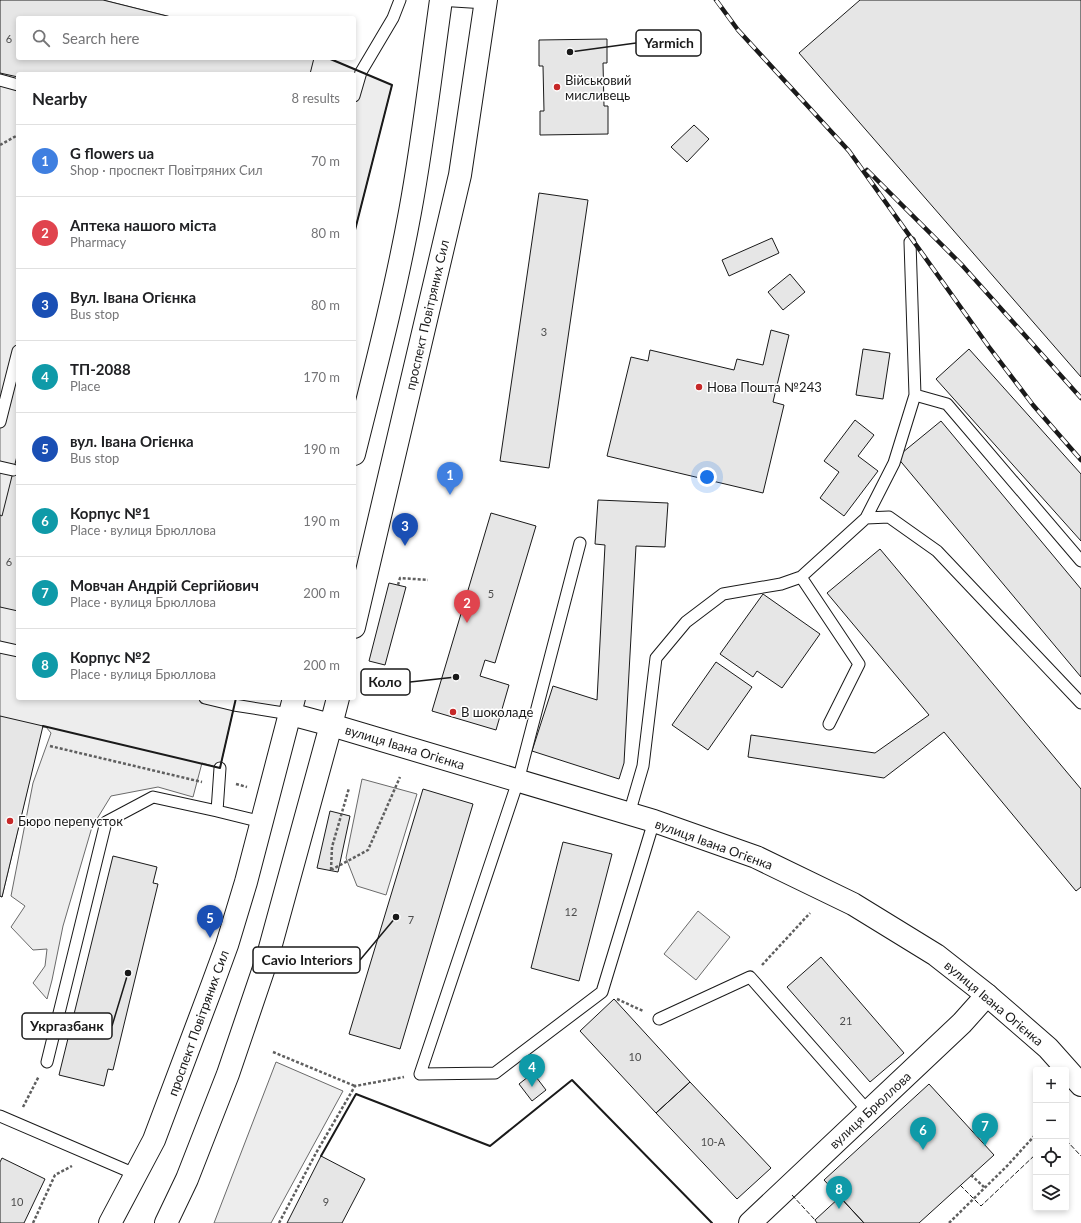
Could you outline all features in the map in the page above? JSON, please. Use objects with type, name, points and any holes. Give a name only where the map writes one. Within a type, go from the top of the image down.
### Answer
[{"type":"main road","points":[[356,446],[391,305],[410,213],[425,124],[441,0]]},
{"type":"main road","name":"проспект Повітряних Сил","points":[[356,618],[460,176],[486,2]]},
{"type":"main road","points":[[166,1223],[187,1180],[228,1074],[267,959],[337,700]]},
{"type":"main road","name":"проспект Повітряних Сил","points":[[110,1223],[154,1140],[212,986],[226,945],[262,822],[292,706]]},
{"type":"main road","name":"вулиця Івана Огієнка","points":[[292,706],[331,725],[654,821],[756,857],[853,904],[936,954],[987,995],[1048,1048],[1081,1085]]},
{"type":"main road","name":"вулиця Брюллова","points":[[750,1223],[962,1023],[987,995]]},
{"type":"lane","points":[[356,88],[360,72],[393,18],[400,0]]},
{"type":"lane","points":[[438,0],[486,2]]},
{"type":"lane","points":[[0,80],[16,84]]},
{"type":"lane","points":[[629,814],[643,766],[656,658],[686,622],[723,594],[781,584],[801,577],[866,518],[894,463],[914,395],[910,242]]},
{"type":"lane","points":[[0,422],[16,359]]},
{"type":"lane","points":[[914,395],[946,404],[1081,561]]},
{"type":"lane","points":[[0,467],[13,470]]},
{"type":"lane","points":[[866,518],[889,516],[937,551],[1081,704]]},
{"type":"lane","points":[[580,543],[518,780],[420,1074],[495,1073],[602,992],[654,821]]},
{"type":"lane","points":[[801,577],[859,664],[829,724]]},
{"type":"lane","points":[[0,647],[16,651]]},
{"type":"lane","points":[[213,700],[234,705],[292,706]]},
{"type":"lane","points":[[217,811],[220,768]]},
{"type":"lane","points":[[47,1062],[106,822],[153,797],[262,822]]},
{"type":"lane","points":[[659,1019],[750,977],[868,1111]]},
{"type":"lane","points":[[0,1116],[135,1174]]},
{"type":"path","points":[[0,146],[16,136]]},
{"type":"path","points":[[398,585],[400,578],[428,580]]},
{"type":"path","points":[[50,746],[203,782]]},
{"type":"path","points":[[349,788],[332,847],[331,870],[368,850],[400,777]]},
{"type":"path","points":[[750,977],[810,913]]},
{"type":"path","points":[[602,992],[659,1019]]},
{"type":"path","points":[[273,1052],[354,1086],[420,1074]]},
{"type":"path","points":[[15,1122],[47,1062]]},
{"type":"path","points":[[279,1223],[354,1086]]},
{"type":"path","points":[[949,1223],[1007,1166],[1033,1137]]},
{"type":"path","points":[[33,1223],[55,1175]]},
{"type":"path","points":[[971,1175],[984,1187]]},
{"type":"shaded area","points":[[0,0],[103,0],[167,16],[16,16],[16,60],[333,60],[392,85],[356,226],[356,72],[16,72],[16,700],[236,700],[220,768],[202,763],[193,797],[158,787],[111,796],[92,827],[63,926],[47,999],[33,983],[45,966],[47,949],[33,950],[11,927],[25,906],[11,896],[33,783],[51,733],[46,727],[42,727],[2,897],[0,896]]},
{"type":"shaded area","points":[[362,779],[417,794],[386,895],[357,886],[346,858]]},
{"type":"shaded area","points":[[698,911],[730,937],[696,980],[664,954]]},
{"type":"shaded area","points":[[276,1062],[343,1091],[271,1223],[214,1223]]},
{"type":"building","points":[[0,0],[103,0],[167,16],[16,16],[16,60],[314,60],[310,72],[16,72],[16,77],[0,73]]},
{"type":"building","points":[[860,0],[1081,0],[1081,377],[799,53]]},
{"type":"building","points":[[607,39],[607,63],[603,63],[604,106],[608,106],[608,134],[540,135],[540,111],[544,111],[543,66],[539,66],[539,40]]},
{"type":"building","points":[[694,125],[709,139],[687,162],[671,147]]},
{"type":"building","points":[[539,193],[588,200],[549,468],[500,461]]},
{"type":"building","points":[[772,238],[779,253],[729,276],[722,260]]},
{"type":"building","points":[[790,274],[805,292],[783,310],[768,292]]},
{"type":"building","points":[[771,330],[789,335],[773,402],[784,405],[763,493],[607,456],[631,357],[648,361],[650,350],[734,370],[737,359],[763,365]]},
{"type":"building","points":[[863,349],[890,353],[883,399],[856,395]]},
{"type":"building","points":[[969,349],[1081,474],[1081,541],[936,379]]},
{"type":"building","points":[[855,420],[874,435],[858,456],[878,471],[844,516],[820,498],[839,472],[824,461]]},
{"type":"building","points":[[941,421],[1081,589],[1081,677],[897,457]]},
{"type":"building","points":[[16,460],[16,611],[0,607],[0,515],[2,516]]},
{"type":"building","points":[[598,500],[668,503],[665,547],[636,546],[624,763],[619,779],[532,751],[553,686],[597,700],[605,545],[595,544]]},
{"type":"building","points":[[491,513],[536,526],[495,663],[485,660],[480,676],[509,685],[496,730],[432,711]]},
{"type":"building","points":[[880,549],[1081,789],[1081,887],[1076,891],[944,732],[884,778],[748,757],[751,735],[875,753],[929,715],[827,593]]},
{"type":"building","points":[[389,583],[406,587],[385,665],[369,661]]},
{"type":"building","points":[[763,594],[820,634],[782,688],[757,671],[753,677],[720,654]]},
{"type":"building","points":[[716,662],[752,687],[708,750],[672,725]]},
{"type":"building","name":"Бюро перепусток","points":[[0,716],[43,726],[2,897],[0,896]]},
{"type":"building","points":[[423,789],[473,804],[400,1049],[349,1034]]},
{"type":"building","points":[[330,811],[350,816],[338,872],[317,868]]},
{"type":"building","points":[[563,842],[612,854],[579,981],[531,968]]},
{"type":"building","points":[[113,856],[157,867],[153,883],[158,884],[113,1070],[108,1069],[104,1086],[59,1075]]},
{"type":"building","points":[[821,957],[904,1053],[870,1082],[787,987]]},
{"type":"building","points":[[614,999],[690,1082],[656,1113],[580,1031]]},
{"type":"building","points":[[533,1073],[546,1090],[532,1101],[519,1084]]},
{"type":"building","points":[[690,1082],[771,1168],[737,1199],[656,1113]]},
{"type":"building","points":[[929,1084],[994,1155],[919,1223],[864,1223],[824,1180]]},
{"type":"building","points":[[321,1156],[365,1179],[342,1223],[287,1223]]},
{"type":"building","points":[[2,1158],[45,1179],[24,1223],[0,1223],[0,1162]]},
{"type":"building","points":[[840,1197],[864,1223],[817,1223],[815,1220]]},
{"type":"railway","points":[[716,0],[738,30],[849,151],[989,347],[1033,405],[1081,460]]},
{"type":"railway","points":[[867,170],[961,264],[1081,398]]},
{"type":"fence","points":[[1069,1143],[1081,1156]]},
{"type":"fence","points":[[960,1185],[981,1206],[1033,1157]]},
{"type":"fence","points":[[792,1195],[815,1220]]},
{"type":"wall","points":[[333,60],[392,85],[356,226]]},
{"type":"wall","points":[[43,726],[220,768],[236,700]]},
{"type":"wall","points":[[321,1156],[356,1094],[490,1146],[572,1080],[712,1223]]},
{"type":"place","name":"Yarmich","points":[[570,52]]},
{"type":"place","name":"Військовий мисливець","points":[[557,87]]},
{"type":"place","name":"Нова Пошта №243","points":[[699,387]]},
{"type":"place","name":"G flowers ua","points":[[450,495]]},
{"type":"place","name":"Вул. Івана Огієнка","points":[[405,546]]},
{"type":"place","name":"Аптека нашого міста","points":[[467,623]]},
{"type":"place","name":"Коло","points":[[456,677]]},
{"type":"place","name":"В шоколаде","points":[[453,712]]},
{"type":"place","name":"Бюро перепусток","points":[[10,821]]},
{"type":"place","name":"Cavio Interiors","points":[[396,917]]},
{"type":"place","name":"вул. Івана Огієнка","points":[[210,938]]},
{"type":"place","name":"Укргазбанк","points":[[128,973]]},
{"type":"place","name":"ТП-2088","points":[[532,1087]]},
{"type":"place","name":"Мовчан Андрій Сергійович","points":[[985,1146]]},
{"type":"place","name":"Корпус №1","points":[[923,1150]]},
{"type":"place","name":"Корпус №2","points":[[839,1209]]}]
